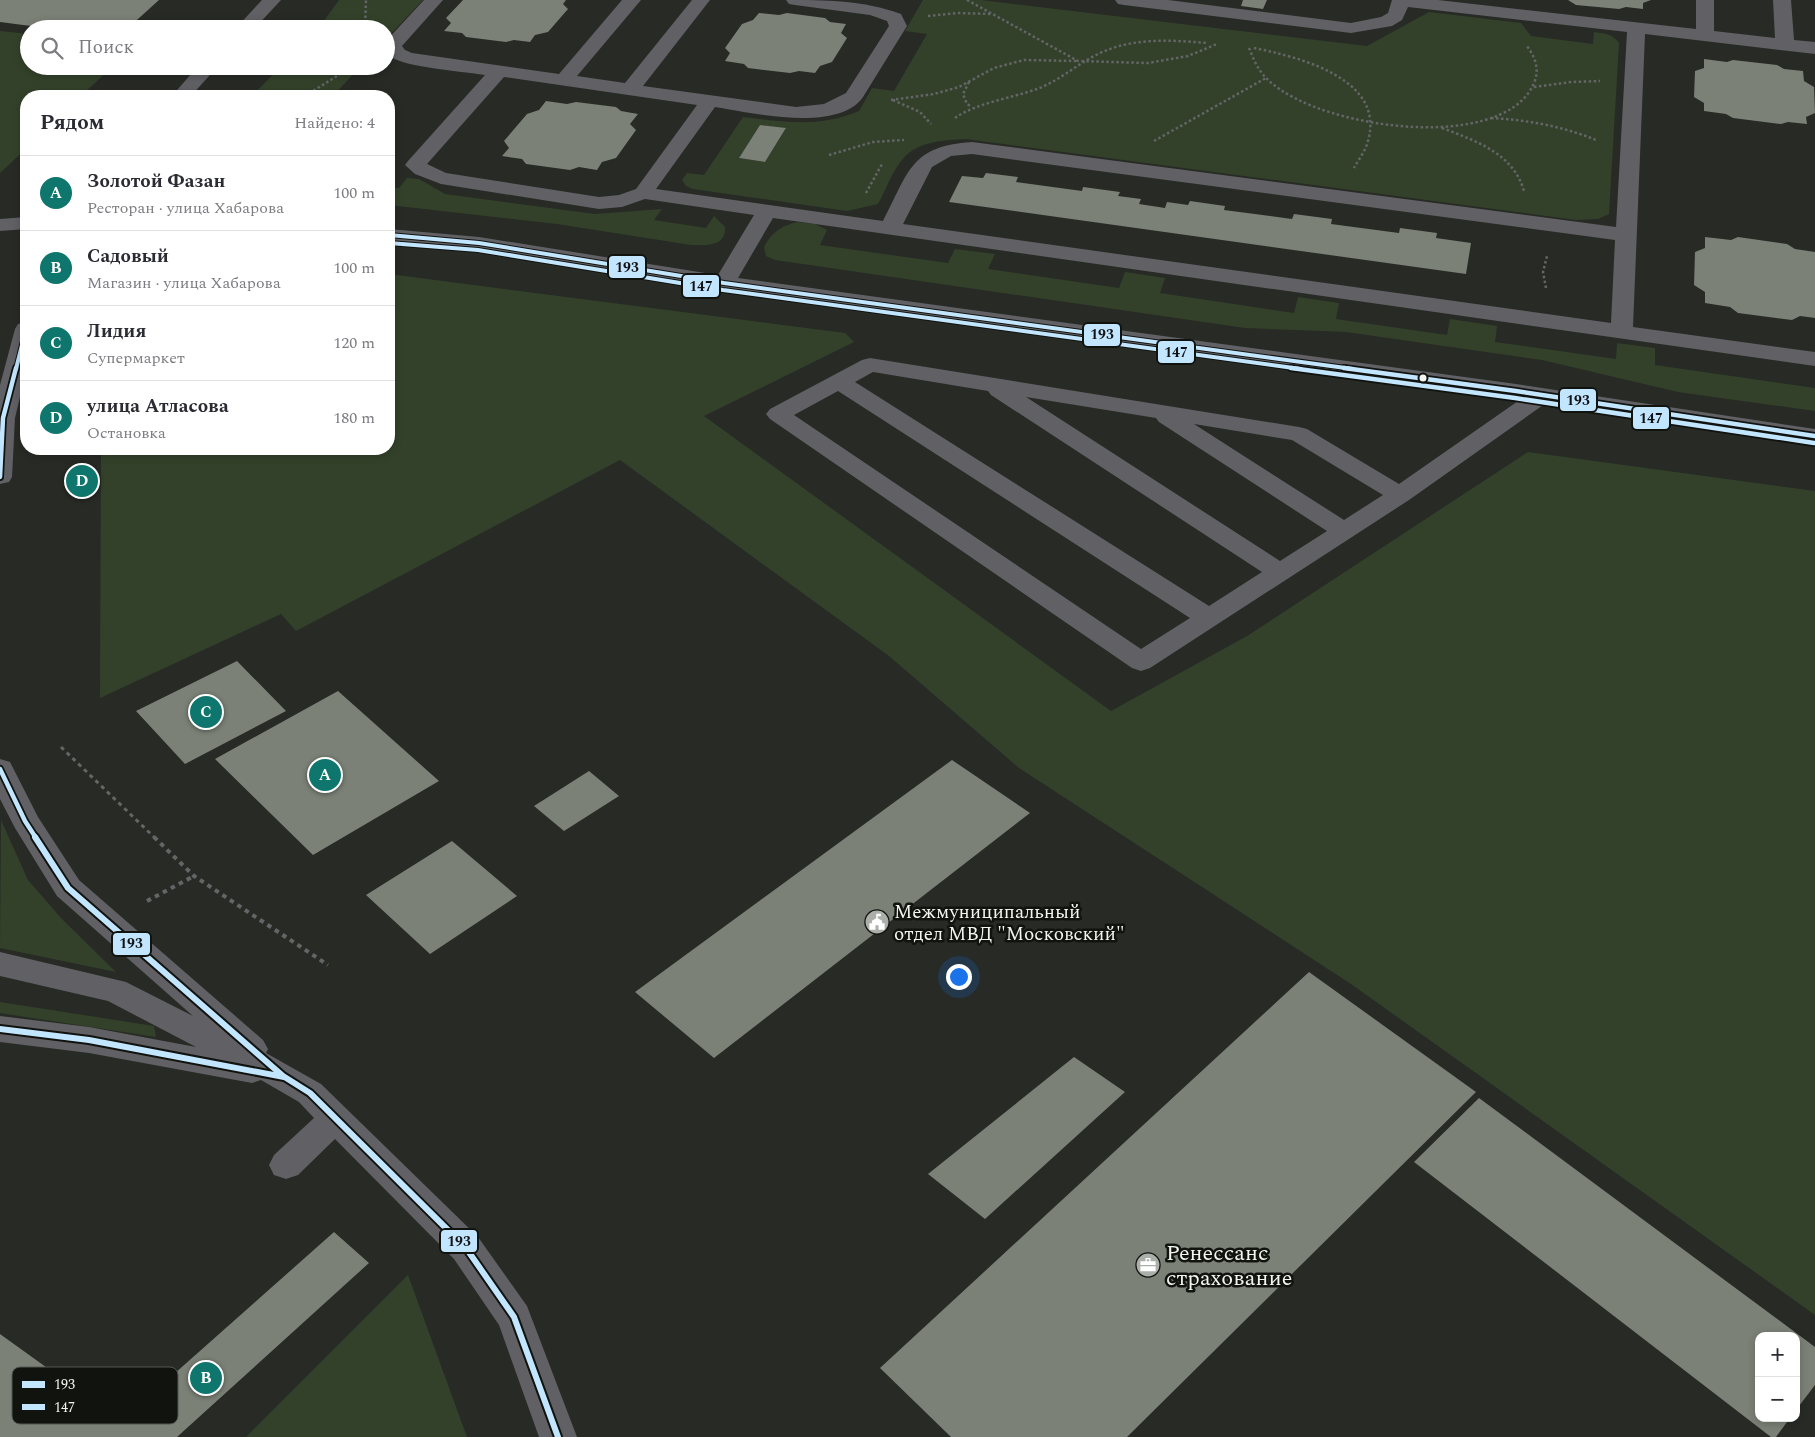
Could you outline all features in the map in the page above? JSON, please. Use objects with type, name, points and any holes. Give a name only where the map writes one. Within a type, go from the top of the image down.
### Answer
[{"type":"street","points":[[253,20],[272,0]]},
{"type":"street","points":[[395,43],[434,0]]},
{"type":"street","points":[[564,80],[632,0]]},
{"type":"street","points":[[630,90],[701,0]]},
{"type":"street","points":[[395,51],[409,58],[796,113],[834,109],[853,97],[898,26],[895,18],[874,10],[795,0]]},
{"type":"street","points":[[1124,0],[1351,28],[1386,22],[1396,16],[1401,0],[1504,8],[1636,28],[1815,48]]},
{"type":"street","points":[[1705,0],[1705,36]]},
{"type":"street","points":[[1782,0],[1784,45]]},
{"type":"street","points":[[1622,332],[1636,28]]},
{"type":"street","points":[[499,71],[415,165],[441,178],[599,203],[622,201],[643,193],[766,212],[1815,359]]},
{"type":"street","points":[[187,90],[201,75]]},
{"type":"street","points":[[643,193],[710,101]]},
{"type":"street","points":[[890,228],[924,164],[930,157],[953,149],[972,148],[1626,235]]},
{"type":"street","points":[[724,282],[766,212]]},
{"type":"street","points":[[0,225],[20,223]]},
{"type":"street","points":[[395,236],[479,243],[724,282],[1542,395],[1815,436]]},
{"type":"street","points":[[0,477],[3,418],[20,352]]},
{"type":"street","points":[[1400,495],[1299,434],[870,365],[778,414],[1141,662],[1400,495],[1542,395]]},
{"type":"street","points":[[838,382],[1209,618]]},
{"type":"street","points":[[989,384],[1280,572]]},
{"type":"street","points":[[1157,411],[1344,531]]},
{"type":"street","points":[[0,770],[25,821],[68,888],[283,1076]]},
{"type":"street","points":[[0,964],[115,991],[283,1076],[310,1093],[466,1248],[514,1317],[558,1437]]},
{"type":"street","points":[[0,1029],[89,1040],[283,1076]]},
{"type":"street","points":[[286,1165],[335,1118]]},
{"type":"path","points":[[365,20],[366,0]]},
{"type":"path","points":[[967,0],[1078,61]]},
{"type":"path","points":[[1249,48],[1256,66],[1266,78],[1290,95],[1316,107],[1372,122],[1441,128],[1469,124],[1507,111],[1527,97],[1534,87],[1538,76],[1536,59],[1514,27],[1504,8]]},
{"type":"path","points":[[898,26],[911,20],[942,14],[992,14]]},
{"type":"path","points":[[1086,62],[1112,47],[1129,43],[1169,40],[1225,44]]},
{"type":"path","points":[[883,100],[934,94],[969,82],[994,68],[1024,60],[1148,63],[1188,56],[1217,44]]},
{"type":"path","points":[[1241,46],[1286,54],[1314,64],[1345,80],[1360,94],[1370,111],[1372,122],[1369,144],[1362,158],[1351,173],[1325,195]]},
{"type":"path","points":[[315,90],[339,75]]},
{"type":"path","points":[[1152,142],[1266,78]]},
{"type":"path","points":[[1534,87],[1593,81],[1633,83]]},
{"type":"path","points":[[969,82],[963,94],[967,104],[972,107]]},
{"type":"path","points":[[892,100],[920,112],[930,122],[932,128]]},
{"type":"path","points":[[1490,118],[1524,120],[1557,126],[1582,133],[1630,157]]},
{"type":"path","points":[[1441,128],[1485,147],[1503,158],[1515,170],[1523,183],[1526,203],[1522,221]]},
{"type":"path","points":[[829,155],[874,142],[906,140]]},
{"type":"path","points":[[1549,295],[1543,278],[1543,268],[1551,250]]},
{"type":"path","points":[[61,747],[194,876],[328,965]]},
{"type":"path","points":[[147,901],[194,876]]},
{"type":"green space","points":[[339,0],[423,0],[395,30],[395,20],[325,20]]},
{"type":"green space","points":[[923,0],[981,0],[1367,46],[1429,12],[1521,23],[1531,36],[1593,44],[1594,32],[1605,34],[1611,36],[1619,43],[1609,214],[1598,219],[1576,220],[966,139],[932,143],[916,148],[899,164],[878,204],[847,211],[693,189],[686,186],[682,180],[687,173],[704,175],[743,117],[802,122],[830,120],[859,111],[872,88],[894,91],[927,34],[905,31]],"holes":[[[760,125],[786,129],[765,162],[739,158]]]},
{"type":"green space","points":[[0,31],[20,33],[20,75],[103,75],[87,90],[20,90],[20,155],[0,173]]},
{"type":"green space","points":[[272,75],[352,75],[339,90],[258,90]]},
{"type":"green space","points":[[407,178],[419,179],[445,194],[595,214],[662,209],[654,220],[706,228],[714,216],[725,227],[722,238],[714,244],[691,245],[557,224],[395,206],[395,188],[399,188]]},
{"type":"green space","points":[[798,222],[815,224],[827,230],[820,245],[948,263],[955,249],[995,254],[988,269],[1119,288],[1125,272],[1165,278],[1160,293],[1294,313],[1298,297],[1339,303],[1336,319],[1447,335],[1450,319],[1497,326],[1495,342],[1616,359],[1617,343],[1655,348],[1655,365],[1815,388],[1815,411],[1678,392],[1542,360],[1346,332],[1245,328],[775,260],[766,256],[764,247],[770,237],[787,225]]},
{"type":"green space","points":[[395,275],[845,333],[854,342],[704,416],[1111,711],[1247,636],[1528,452],[1815,491],[1815,1315],[1351,984],[1019,768],[889,656],[620,460],[296,631],[281,614],[100,698],[101,455],[395,455]]},
{"type":"green space","points":[[1,820],[28,880],[62,919],[116,972],[0,948]]},
{"type":"green space","points":[[0,1002],[154,1026],[156,1037],[0,1013]]},
{"type":"green space","points":[[408,1275],[467,1437],[246,1437]]},
{"type":"building","points":[[0,0],[159,0],[137,20],[20,20],[20,25],[0,22]]},
{"type":"building","points":[[463,0],[566,0],[563,4],[568,9],[548,32],[535,35],[530,42],[514,40],[506,42],[466,37],[462,33],[444,31],[451,23],[446,18]]},
{"type":"building","points":[[1243,0],[1267,0],[1263,9],[1241,6]]},
{"type":"building","points":[[1568,0],[1651,0],[1643,3],[1643,9],[1626,7],[1619,9],[1576,5]]},
{"type":"building","points":[[759,13],[779,15],[787,13],[825,18],[830,22],[846,24],[841,33],[847,38],[832,62],[820,66],[815,73],[799,71],[790,73],[748,68],[744,64],[725,61],[730,53],[725,48],[742,24],[753,20]]},
{"type":"building","points":[[1704,59],[1777,65],[1784,69],[1803,71],[1804,81],[1814,87],[1815,113],[1806,117],[1807,124],[1788,122],[1781,124],[1733,118],[1726,114],[1704,111],[1704,103],[1694,97],[1695,71],[1704,68]]},
{"type":"building","points":[[546,101],[567,104],[576,102],[616,107],[621,111],[638,114],[630,124],[636,130],[616,158],[602,162],[597,170],[579,167],[570,170],[526,164],[522,159],[502,156],[509,148],[504,141],[527,114],[539,110]]},
{"type":"building","points":[[760,125],[786,128],[765,162],[739,158]]},
{"type":"building","points":[[986,173],[1018,177],[1016,182],[1082,191],[1083,187],[1120,192],[1118,196],[1141,199],[1139,204],[1165,208],[1167,202],[1188,205],[1190,201],[1225,206],[1224,210],[1292,219],[1294,214],[1332,219],[1331,224],[1399,233],[1400,228],[1437,233],[1436,238],[1471,243],[1466,274],[949,202],[962,176],[983,178]]},
{"type":"building","points":[[1705,237],[1731,240],[1738,237],[1787,244],[1795,249],[1815,252],[1815,318],[1800,316],[1792,320],[1738,313],[1730,307],[1705,303],[1705,292],[1694,285],[1695,252],[1705,248]]},
{"type":"building","points":[[237,661],[286,711],[185,764],[136,711]]},
{"type":"building","points":[[338,691],[439,781],[313,855],[215,759]]},
{"type":"building","points":[[952,760],[1030,813],[714,1058],[635,992]]},
{"type":"building","points":[[589,771],[619,796],[564,831],[534,806]]},
{"type":"building","points":[[452,841],[517,896],[430,954],[366,895]]},
{"type":"building","points":[[1309,972],[1476,1092],[1127,1437],[951,1437],[880,1368]]},
{"type":"building","points":[[1074,1057],[1125,1092],[985,1219],[928,1174]]},
{"type":"building","points":[[1479,1098],[1795,1332],[1755,1332],[1755,1422],[1787,1422],[1776,1437],[1771,1437],[1414,1162]]},
{"type":"building","points":[[334,1232],[369,1263],[177,1437],[0,1437],[0,1334],[46,1367],[12,1367],[12,1424],[178,1424],[178,1370]]},
{"type":"building","points":[[1800,1336],[1815,1347],[1815,1385],[1800,1405]]},
{"type":"transit line","name":"193","points":[[395,236],[479,243],[724,283],[1516,391],[1815,436]]},
{"type":"transit line","name":"147","points":[[395,243],[478,250],[723,290],[1515,398],[1814,443]]},
{"type":"transit line","name":"193","points":[[0,477],[3,418],[20,352]]},
{"type":"transit line","name":"193","points":[[0,769],[25,821],[68,888],[283,1076],[310,1093],[466,1248],[514,1317],[558,1437]]},
{"type":"transit line","name":"193","points":[[0,1029],[89,1040],[284,1077]]},
{"type":"place","name":"улица Атласова","points":[[82,481]]},
{"type":"place","name":"Лидия","points":[[206,712]]},
{"type":"place","name":"Золотой Фазан","points":[[325,775]]},
{"type":"place","name":"Межмуниципальный отдел МВД \"Московский\"","points":[[877,922]]},
{"type":"place","name":"Ренессанс страхование","points":[[1148,1265]]},
{"type":"place","name":"Садовый","points":[[206,1378]]}]
